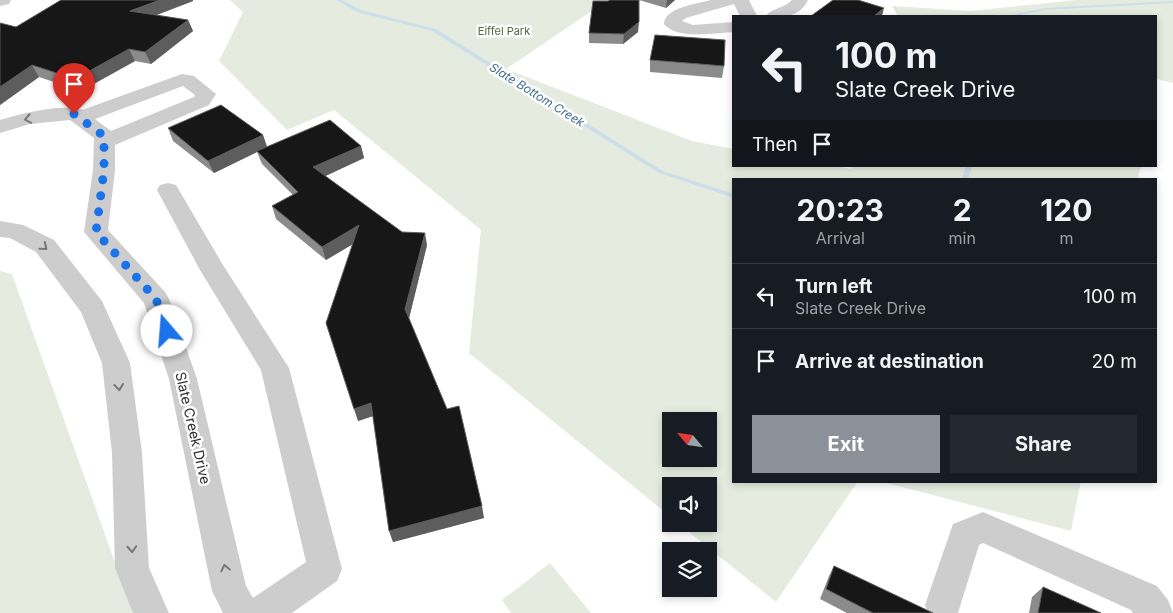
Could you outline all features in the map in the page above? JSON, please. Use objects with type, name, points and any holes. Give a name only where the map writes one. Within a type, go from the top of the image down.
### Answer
[{"type":"street","points":[[728,0],[680,14],[673,19],[673,24],[680,28],[692,30],[732,27]]},
{"type":"street","points":[[741,0],[748,15]]},
{"type":"street","points":[[778,15],[792,10],[800,0]]},
{"type":"street","points":[[0,127],[28,118],[74,114],[104,136],[104,142],[202,101],[206,94],[187,80],[182,80],[80,118]]},
{"type":"street","name":"Slate Creek Drive","points":[[104,142],[104,170],[96,232],[156,299],[183,379],[230,591],[242,613]]},
{"type":"street","points":[[168,190],[213,270],[275,368],[325,569],[262,613]]},
{"type":"street","points":[[0,229],[15,231],[46,246],[94,308],[116,363],[127,453],[132,568],[150,613]]},
{"type":"street","points":[[943,605],[965,535],[983,527],[1144,598],[1155,613]]},
{"type":"green space","name":"Eiffel Park","points":[[230,0],[608,0],[506,69],[692,141],[732,149],[732,167],[840,167],[851,169],[852,167],[1141,167],[1138,178],[732,178],[732,483],[857,483],[776,602],[717,555],[717,542],[701,542],[689,532],[717,532],[717,477],[662,477],[662,510],[469,353],[481,230],[334,110],[287,130],[219,61],[243,12]]},
{"type":"green space","points":[[1077,0],[1173,0],[1173,83],[1157,79],[1157,15],[897,15],[892,6],[971,11]]},
{"type":"green space","points":[[0,271],[12,274],[133,613],[0,613]]},
{"type":"green space","points":[[887,483],[1081,483],[1071,531]]},
{"type":"green space","points":[[550,563],[591,613],[511,613],[502,600]]},
{"type":"building","points":[[61,0],[160,0],[130,11],[188,20],[145,52],[129,49],[75,79],[32,65],[0,87],[0,23],[16,27]]},
{"type":"building","points":[[639,0],[639,22],[624,34],[589,33],[593,1]]},
{"type":"building","points":[[833,0],[858,0],[884,8],[875,15],[812,15]]},
{"type":"building","points":[[655,35],[725,40],[724,66],[650,60]]},
{"type":"building","points":[[221,105],[263,135],[208,161],[168,128]]},
{"type":"building","points":[[330,120],[361,146],[313,167],[402,232],[425,233],[405,309],[447,409],[459,406],[482,506],[389,531],[371,403],[354,409],[326,323],[359,225],[322,247],[272,206],[298,192],[257,151]]},
{"type":"building","points":[[834,566],[933,613],[873,613],[826,589]]},
{"type":"building","points":[[1043,587],[1101,613],[1038,613]]},
{"type":"waterway","name":"Slate Bottom Creek","points":[[338,0],[359,11],[434,30],[661,172],[732,195]]},
{"type":"waterway","name":"Slate Bottom Creek","points":[[1014,15],[1045,9],[1173,2]]},
{"type":"waterway","name":"Slate Bottom Creek","points":[[965,178],[969,167]]},
{"type":"route","points":[[74,114],[104,136],[104,170],[96,232],[156,299],[167,331]]}]
